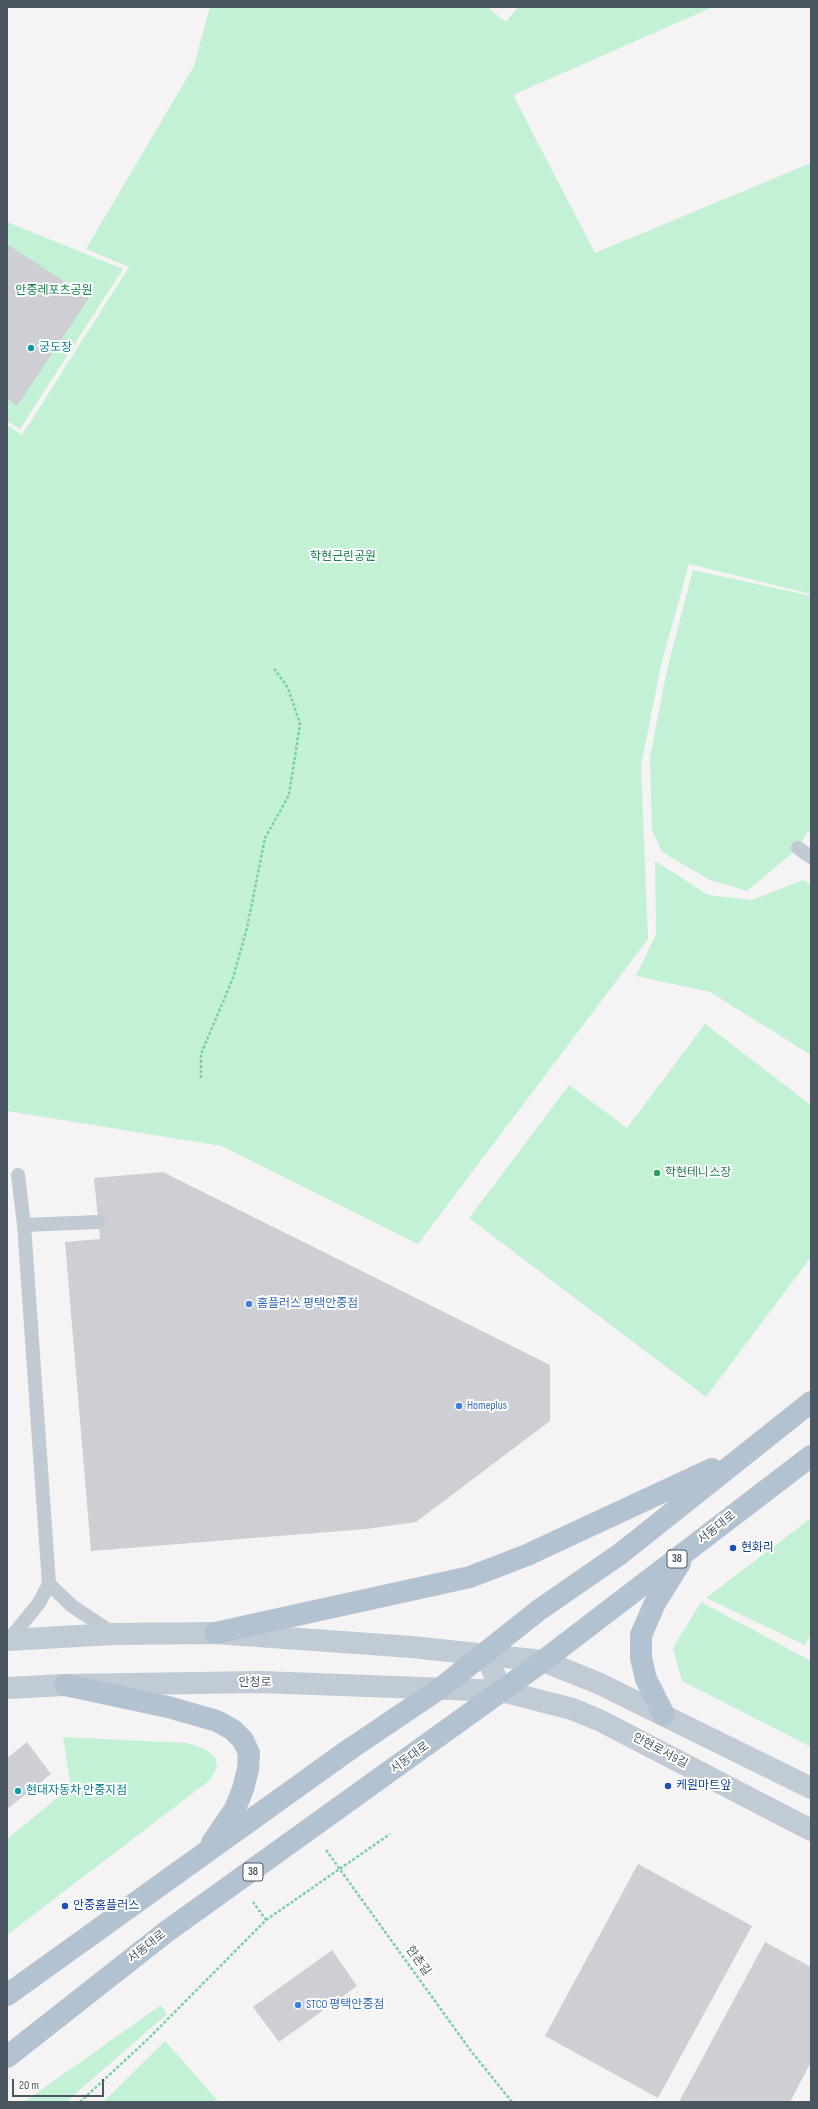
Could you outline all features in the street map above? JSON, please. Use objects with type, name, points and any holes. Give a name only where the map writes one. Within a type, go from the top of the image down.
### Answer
[{"type":"main road","points":[[7,1996],[350,1749],[442,1687],[539,1610],[620,1554],[811,1402]]},
{"type":"main road","points":[[215,1633],[470,1577],[527,1555],[744,1454]]},
{"type":"main road","name":"서동대로","points":[[7,2057],[166,1932],[238,1883],[543,1661],[811,1456]]},
{"type":"main road","points":[[664,1715],[646,1678],[641,1658],[640,1635],[655,1603],[687,1552]]},
{"type":"main road","points":[[64,1685],[168,1707],[217,1721],[233,1730],[243,1740],[249,1753],[248,1769],[243,1789],[235,1809],[205,1854]]},
{"type":"street","points":[[8,1640],[114,1634],[215,1633],[412,1647],[543,1661],[598,1683],[811,1788]]},
{"type":"street","points":[[485,1654],[502,1691]]},
{"type":"street","name":"안청로","points":[[7,1688],[64,1685],[261,1682],[442,1687],[502,1691]]},
{"type":"street","name":"안현로서9길","points":[[502,1691],[572,1709],[601,1721],[811,1830]]},
{"type":"lane","points":[[798,848],[811,857]]},
{"type":"lane","points":[[8,1640],[39,1603],[49,1584],[24,1225],[18,1175]]},
{"type":"lane","points":[[24,1225],[98,1222]]},
{"type":"lane","points":[[49,1584],[72,1606],[114,1634]]},
{"type":"path","points":[[201,1078],[201,1054],[233,978],[247,928],[265,838],[289,795],[300,724],[288,688],[273,667]]},
{"type":"path","name":"한촌길","points":[[312,1828],[338,1870],[401,1953],[471,2051],[512,2102]]},
{"type":"path","points":[[80,2102],[148,2039],[266,1920],[390,1834]]},
{"type":"path","points":[[238,1883],[266,1920]]},
{"type":"green space","name":"학현근린공원","points":[[210,7],[487,7],[506,22],[518,7],[713,7],[513,95],[595,253],[811,163],[811,594],[689,564],[661,665],[641,766],[648,939],[418,1244],[222,1146],[7,1111],[7,425],[22,435],[129,267],[86,249],[194,66]]},
{"type":"green space","name":"안중레포츠공원","points":[[7,222],[123,269],[20,429],[7,421]]},
{"type":"green space","points":[[693,570],[811,596],[811,831],[808,831],[798,848],[747,891],[710,880],[662,852],[652,830],[650,757],[667,670]]},
{"type":"green space","points":[[655,861],[708,895],[752,900],[803,880],[811,884],[811,1055],[710,992],[636,976],[656,934]]},
{"type":"green space","name":"학현테니스장","points":[[705,1024],[811,1105],[811,1257],[706,1397],[469,1218],[569,1085],[627,1128]]},
{"type":"green space","points":[[811,1518],[811,1634],[805,1645],[706,1598]]},
{"type":"green space","points":[[701,1602],[811,1661],[811,1747],[682,1681],[673,1648]]},
{"type":"green space","points":[[63,1737],[187,1743],[205,1749],[215,1757],[217,1767],[210,1780],[7,1935],[7,1839],[71,1787]]},
{"type":"green space","points":[[161,2005],[167,2014],[66,2102],[24,2102]]},
{"type":"green space","points":[[165,2041],[219,2102],[103,2102]]},
{"type":"building","name":"궁도장","points":[[7,244],[89,298],[17,406],[7,399]]},
{"type":"building","name":"홈플러스 평택안중점","points":[[163,1172],[550,1365],[550,1421],[416,1522],[366,1529],[91,1551],[65,1242],[100,1239],[94,1178]]},
{"type":"building","name":"현대자동차 안중지점","points":[[27,1742],[51,1774],[7,1809],[7,1758]]},
{"type":"building","points":[[638,1864],[752,1926],[658,2098],[545,2036]]},
{"type":"building","points":[[765,1942],[811,1967],[811,2062],[790,2102],[679,2102]]},
{"type":"building","points":[[332,1950],[357,1986],[279,2042],[253,2007]]},
{"type":"place","name":"궁도장","points":[[31,348]]},
{"type":"place","name":"학현테니스장","points":[[657,1173]]},
{"type":"place","name":"홈플러스 평택안중점","points":[[249,1304]]},
{"type":"place","name":"Homeplus","points":[[459,1406]]},
{"type":"place","name":"현화리","points":[[733,1548]]},
{"type":"place","name":"케원마트앞","points":[[668,1786]]},
{"type":"place","name":"현대자동차 안중지점","points":[[18,1791]]},
{"type":"place","name":"안중홈플러스","points":[[65,1906]]},
{"type":"place","name":"STCO 평택안중점","points":[[298,2005]]}]
